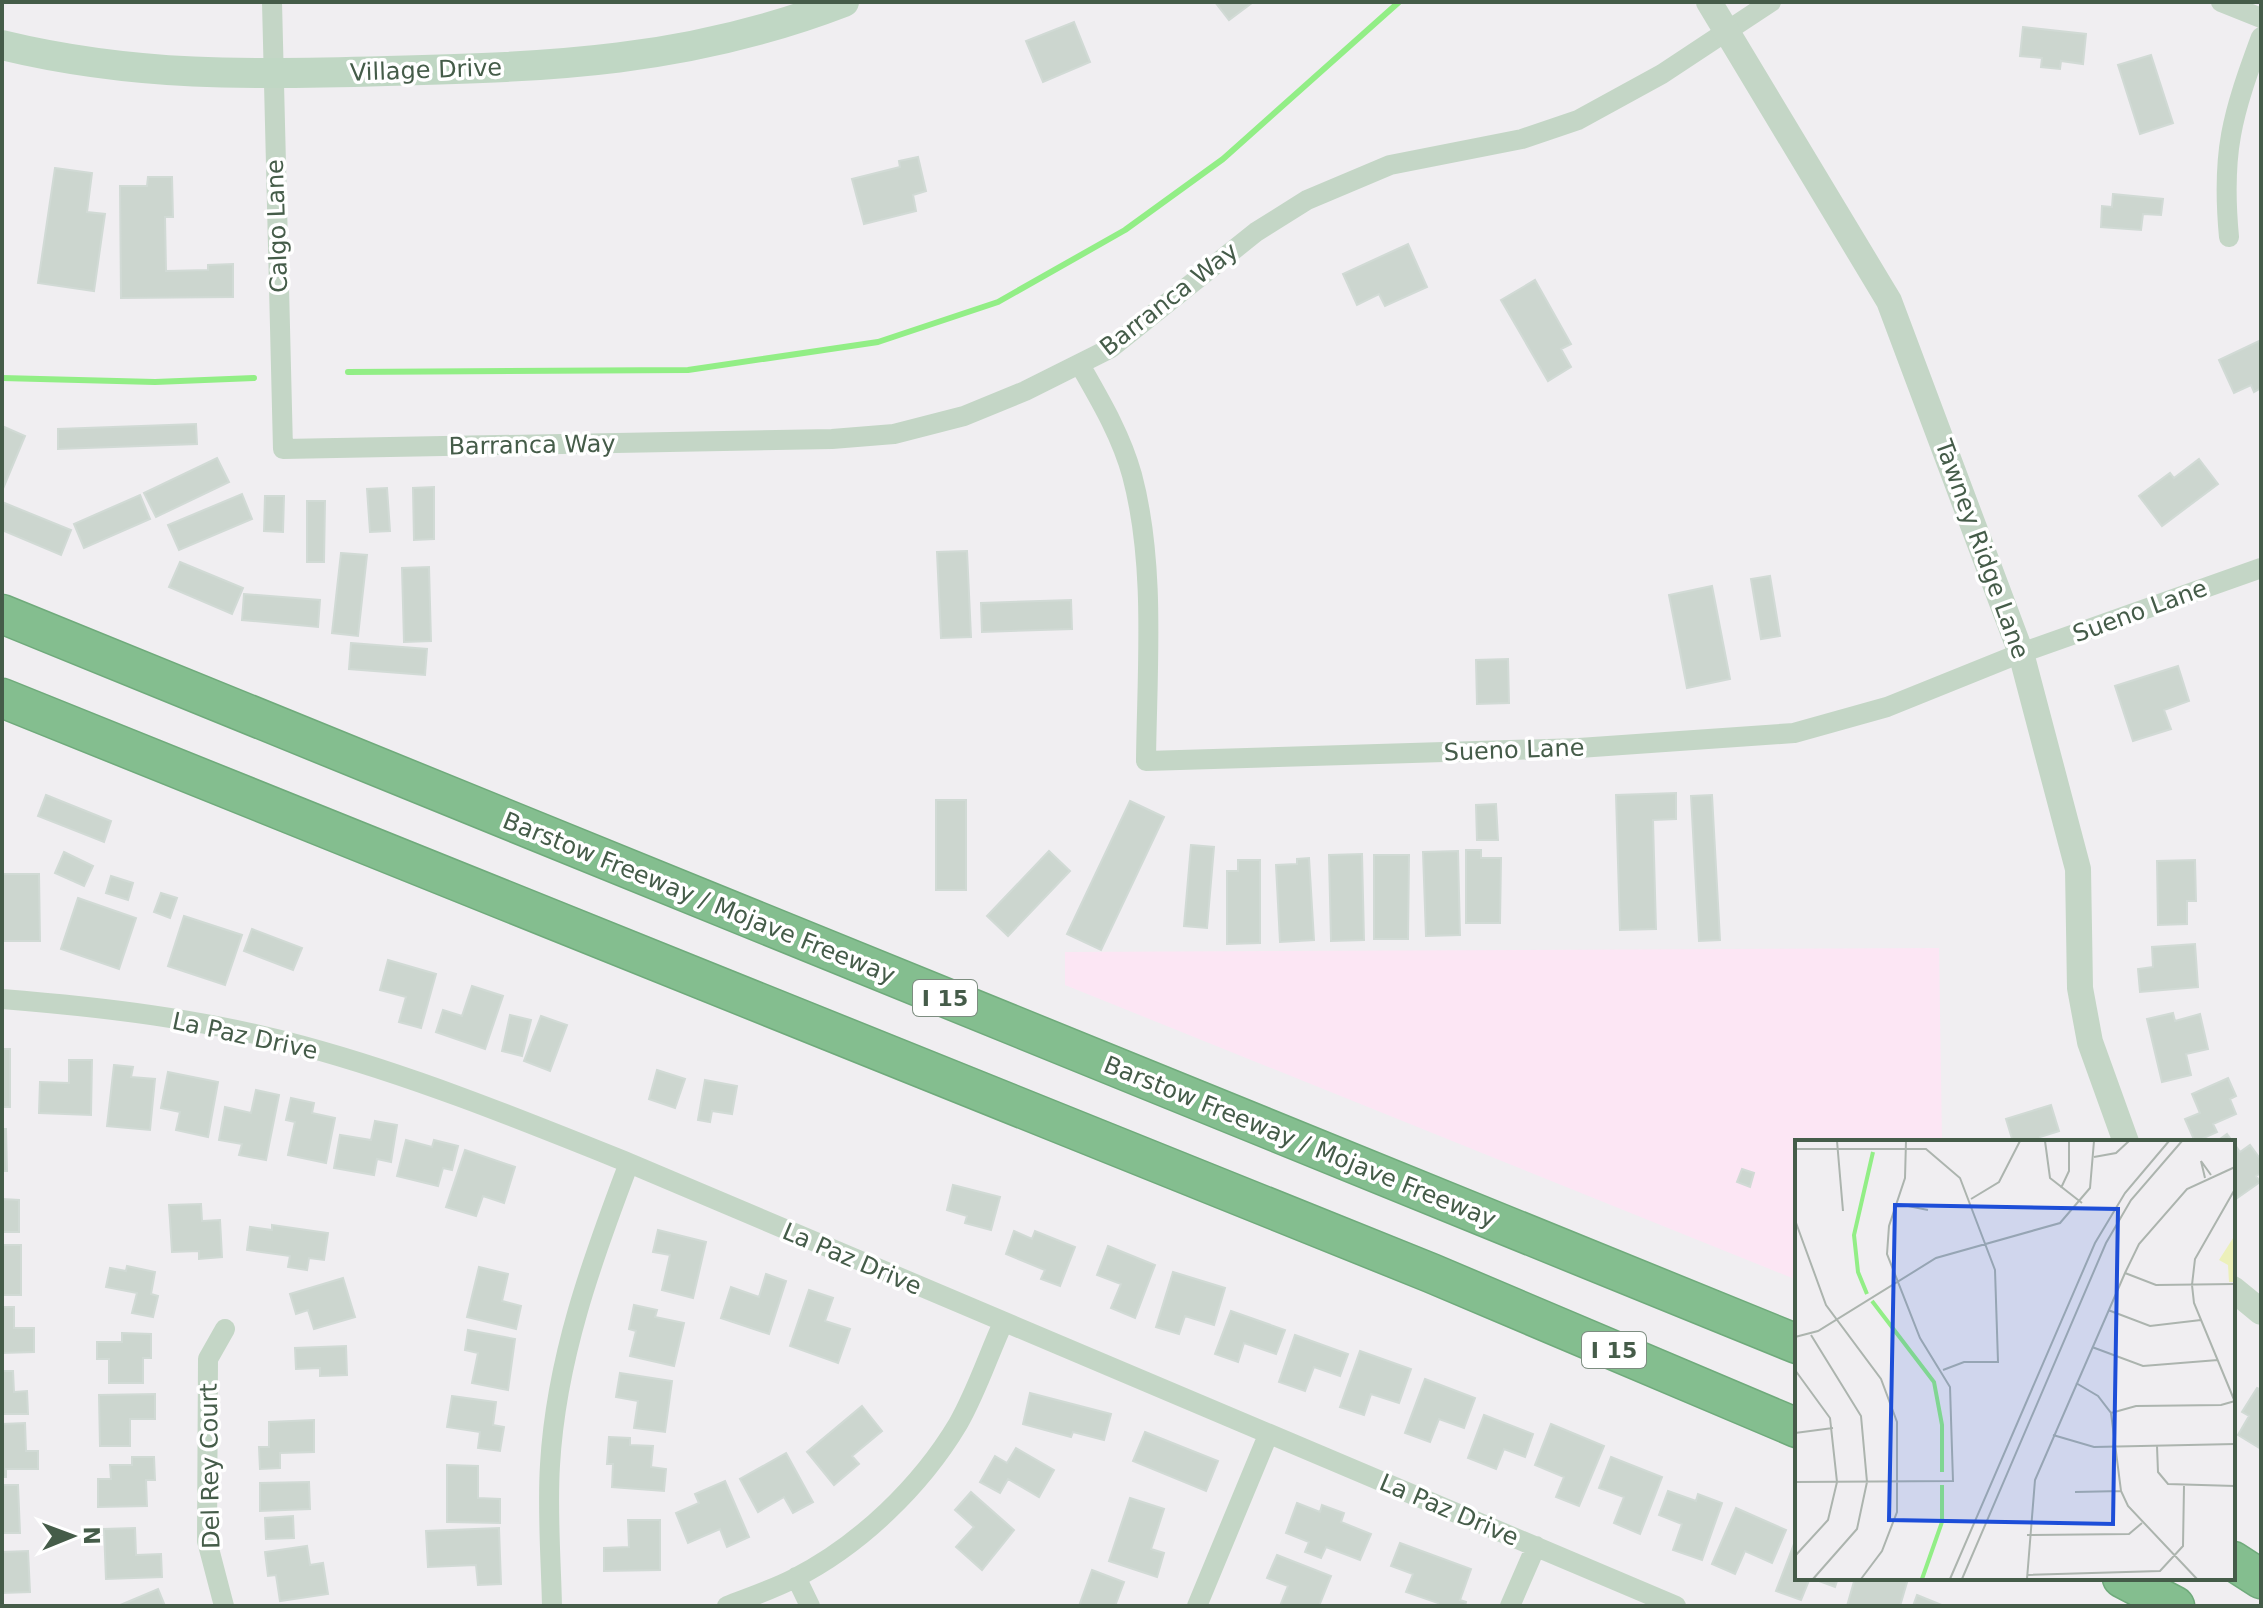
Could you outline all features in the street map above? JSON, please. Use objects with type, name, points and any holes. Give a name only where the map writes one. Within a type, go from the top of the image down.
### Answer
[{"type":"highway","name":"Barstow Freeway / Mojave Freeway","points":[[2,612],[93,652],[1795,1343]]},
{"type":"highway","name":"I 15","points":[[2,698],[1431,1273],[1795,1427]]},
{"type":"highway","points":[[2235,1562],[2261,1579]]},
{"type":"highway","points":[[2126,1580],[2175,1606]]},
{"type":"main road","name":"Village Drive","points":[[2,45],[136,70],[274,74],[522,67],[614,61],[756,32],[844,2]]},
{"type":"street","name":"Calgo Lane","points":[[272,2],[283,449]]},
{"type":"street","name":"Tawney Ridge Lane","points":[[1709,2],[1889,301],[2021,653],[2078,869],[2080,988],[2090,1042],[2125,1140]]},
{"type":"street","name":"Barranca Way","points":[[283,449],[800,439],[894,434],[964,416],[1080,365],[1111,348],[1256,232],[1307,200],[1390,165],[1522,139],[1578,120],[1662,74],[1771,2]]},
{"type":"street","points":[[2221,2],[2261,18]]},
{"type":"street","points":[[2229,237],[2225,158],[2235,107],[2261,37]]},
{"type":"street","name":"Sueno Lane","points":[[1080,365],[1114,424],[1132,475],[1140,520],[1146,601],[1146,761],[1579,748],[1794,733],[1887,707],[2021,653],[2261,568]]},
{"type":"street","name":"La Paz Drive","points":[[2,999],[101,1008],[302,1046],[502,1112],[1676,1606]]},
{"type":"street","points":[[552,1606],[550,1464],[566,1353],[587,1272],[629,1163]]},
{"type":"street","points":[[2235,1291],[2261,1312]]},
{"type":"street","points":[[727,1606],[796,1577],[860,1535],[916,1483],[958,1423],[1003,1323]]},
{"type":"street","name":"Del Rey Court","points":[[224,1606],[207,1541],[208,1359],[225,1329]]},
{"type":"street","points":[[1197,1606],[1268,1435]]},
{"type":"street","points":[[1510,1606],[1536,1546]]},
{"type":"street","points":[[796,1577],[810,1606]]},
{"type":"shaded area","points":[[1939,948],[1942,1140],[1795,1140],[1795,1279],[1065,985],[1065,952]]},
{"type":"building","points":[[1215,2],[1251,2],[1252,3],[1229,20]]},
{"type":"building","points":[[1074,22],[1090,62],[1043,82],[1026,41]]},
{"type":"building","points":[[2023,27],[2086,34],[2083,64],[2061,61],[2060,69],[2041,67],[2042,58],[2020,56]]},
{"type":"building","points":[[2151,55],[2173,123],[2140,134],[2118,65]]},
{"type":"building","points":[[918,157],[926,191],[913,195],[916,211],[864,224],[852,179],[900,167],[899,161]]},
{"type":"building","points":[[55,168],[92,173],[87,212],[105,214],[94,291],[38,283]]},
{"type":"building","points":[[148,177],[172,177],[173,217],[165,217],[166,271],[208,270],[208,265],[233,264],[233,297],[121,298],[120,186],[147,186]]},
{"type":"building","points":[[2113,194],[2163,199],[2161,215],[2143,214],[2141,230],[2101,227],[2102,206],[2112,207]]},
{"type":"building","points":[[1408,244],[1427,287],[1385,306],[1379,294],[1357,305],[1343,274]]},
{"type":"building","points":[[1535,280],[1571,344],[1561,349],[1571,367],[1548,381],[1501,300]]},
{"type":"building","points":[[2261,340],[2261,388],[2254,392],[2251,385],[2234,393],[2219,360]]},
{"type":"building","points":[[196,424],[197,444],[58,449],[58,429]]},
{"type":"building","points":[[2,426],[25,436],[2,491]]},
{"type":"building","points":[[217,458],[229,482],[156,517],[144,493]]},
{"type":"building","points":[[2199,459],[2218,484],[2162,526],[2139,496],[2170,473],[2174,478]]},
{"type":"building","points":[[434,487],[434,539],[414,540],[413,488]]},
{"type":"building","points":[[387,488],[390,531],[370,532],[367,489]]},
{"type":"building","points":[[242,494],[252,519],[179,550],[168,525]]},
{"type":"building","points":[[140,495],[150,519],[84,548],[74,524]]},
{"type":"building","points":[[265,496],[284,496],[283,532],[264,531]]},
{"type":"building","points":[[307,501],[325,501],[324,562],[307,562]]},
{"type":"building","points":[[2,502],[71,530],[61,555],[2,530]]},
{"type":"building","points":[[967,551],[971,637],[941,638],[937,552]]},
{"type":"building","points":[[341,553],[367,555],[358,636],[332,633]]},
{"type":"building","points":[[180,562],[243,588],[232,614],[169,587]]},
{"type":"building","points":[[429,567],[431,641],[404,642],[402,568]]},
{"type":"building","points":[[1770,576],[1780,636],[1761,639],[1751,579]]},
{"type":"building","points":[[1712,586],[1730,679],[1687,688],[1669,595]]},
{"type":"building","points":[[244,594],[320,600],[318,627],[242,620]]},
{"type":"building","points":[[1071,600],[1072,629],[982,632],[981,603]]},
{"type":"building","points":[[351,643],[427,649],[425,675],[349,669]]},
{"type":"building","points":[[1508,659],[1509,703],[1477,704],[1476,660]]},
{"type":"building","points":[[2178,666],[2189,701],[2164,710],[2171,729],[2133,741],[2115,686]]},
{"type":"building","points":[[1676,793],[1676,819],[1653,820],[1656,929],[1620,930],[1616,795]]},
{"type":"building","points":[[46,795],[111,821],[104,842],[38,816]]},
{"type":"building","points":[[1712,795],[1720,940],[1699,941],[1691,796]]},
{"type":"building","points":[[936,800],[966,800],[966,890],[936,890]]},
{"type":"building","points":[[1130,801],[1164,817],[1101,950],[1067,934]]},
{"type":"building","points":[[1496,804],[1498,840],[1477,840],[1476,805]]},
{"type":"building","points":[[1191,845],[1214,847],[1207,928],[1184,926]]},
{"type":"building","points":[[1466,850],[1481,850],[1481,858],[1501,858],[1500,923],[1466,923]]},
{"type":"building","points":[[1049,851],[1070,871],[1008,936],[987,916]]},
{"type":"building","points":[[1458,851],[1460,935],[1426,936],[1423,852]]},
{"type":"building","points":[[64,852],[93,866],[84,886],[55,873]]},
{"type":"building","points":[[1362,854],[1364,940],[1331,941],[1329,855]]},
{"type":"building","points":[[1374,855],[1409,855],[1408,939],[1374,939]]},
{"type":"building","points":[[1309,858],[1314,940],[1280,942],[1276,865],[1297,864],[1297,859]]},
{"type":"building","points":[[1238,860],[1260,860],[1260,943],[1227,944],[1227,871],[1238,871]]},
{"type":"building","points":[[2195,860],[2196,901],[2187,901],[2187,924],[2158,925],[2157,861]]},
{"type":"building","points":[[2,874],[39,874],[40,941],[2,941]]},
{"type":"building","points":[[111,876],[133,883],[128,900],[106,893]]},
{"type":"building","points":[[161,893],[177,898],[170,918],[154,912]]},
{"type":"building","points":[[78,898],[136,918],[119,969],[61,949]]},
{"type":"building","points":[[184,916],[242,935],[225,985],[168,966]]},
{"type":"building","points":[[252,929],[302,948],[293,970],[244,951]]},
{"type":"building","points":[[2195,944],[2198,987],[2140,992],[2138,969],[2153,967],[2152,947]]},
{"type":"building","points":[[388,960],[436,974],[421,1028],[399,1022],[406,997],[380,990]]},
{"type":"building","points":[[472,986],[503,996],[485,1049],[436,1032],[443,1010],[462,1016]]},
{"type":"building","points":[[2173,1013],[2175,1021],[2200,1014],[2208,1049],[2186,1054],[2191,1075],[2162,1082],[2147,1019]]},
{"type":"building","points":[[510,1015],[531,1020],[522,1056],[502,1051]]},
{"type":"building","points":[[541,1016],[567,1025],[550,1071],[524,1061]]},
{"type":"building","points":[[2,1049],[10,1049],[10,1107],[2,1107]]},
{"type":"building","points":[[69,1060],[92,1060],[91,1115],[39,1113],[40,1082],[69,1083]]},
{"type":"building","points":[[114,1065],[133,1067],[131,1077],[155,1079],[150,1130],[107,1126]]},
{"type":"building","points":[[657,1070],[685,1079],[675,1108],[649,1099]]},
{"type":"building","points":[[168,1072],[218,1082],[208,1137],[176,1130],[180,1112],[161,1108]]},
{"type":"building","points":[[2228,1078],[2236,1096],[2230,1099],[2236,1114],[2213,1124],[2217,1132],[2194,1140],[2185,1119],[2200,1113],[2192,1094]]},
{"type":"building","points":[[705,1080],[737,1086],[732,1114],[712,1111],[710,1122],[698,1120]]},
{"type":"building","points":[[256,1090],[279,1095],[266,1160],[239,1155],[242,1144],[219,1140],[225,1107],[251,1113]]},
{"type":"building","points":[[291,1098],[314,1103],[312,1113],[335,1118],[326,1163],[288,1155],[295,1122],[286,1120]]},
{"type":"building","points":[[2051,1105],[2059,1131],[2040,1137],[2041,1140],[2012,1140],[2006,1119]]},
{"type":"building","points":[[375,1121],[397,1125],[391,1162],[377,1159],[374,1175],[334,1168],[340,1135],[371,1140]]},
{"type":"building","points":[[2,1129],[6,1129],[7,1171],[2,1171]]},
{"type":"building","points":[[406,1140],[432,1147],[434,1140],[458,1146],[452,1170],[443,1168],[438,1186],[397,1176]]},
{"type":"building","points":[[2235,1145],[2240,1152],[2250,1145],[2261,1160],[2261,1173],[2256,1176],[2260,1182],[2236,1199]]},
{"type":"building","points":[[465,1150],[515,1167],[504,1203],[483,1196],[476,1216],[446,1207]]},
{"type":"building","points":[[1742,1169],[1754,1173],[1750,1187],[1737,1182]]},
{"type":"building","points":[[953,1185],[1000,1197],[991,1230],[965,1223],[967,1216],[947,1210]]},
{"type":"building","points":[[2,1199],[19,1200],[19,1232],[2,1232]]},
{"type":"building","points":[[201,1204],[202,1221],[220,1220],[222,1257],[199,1259],[199,1251],[172,1252],[169,1205]]},
{"type":"building","points":[[272,1225],[328,1233],[324,1260],[309,1258],[307,1270],[288,1267],[290,1256],[247,1250],[250,1227],[272,1230]]},
{"type":"building","points":[[658,1230],[706,1242],[693,1298],[662,1290],[670,1255],[653,1252]]},
{"type":"building","points":[[1014,1231],[1032,1239],[1035,1231],[1075,1247],[1060,1286],[1041,1279],[1045,1270],[1006,1254]]},
{"type":"building","points":[[2,1245],[21,1245],[21,1295],[2,1295]]},
{"type":"building","points":[[1108,1246],[1155,1265],[1135,1318],[1111,1308],[1121,1284],[1097,1275]]},
{"type":"building","points":[[127,1266],[155,1272],[151,1294],[158,1296],[153,1317],[132,1313],[137,1293],[106,1287],[110,1268],[126,1271]]},
{"type":"building","points":[[479,1267],[508,1274],[502,1301],[521,1306],[516,1329],[467,1317]]},
{"type":"building","points":[[1173,1272],[1225,1288],[1214,1325],[1185,1316],[1179,1334],[1156,1327]]},
{"type":"building","points":[[766,1274],[786,1281],[769,1334],[721,1318],[731,1287],[759,1297]]},
{"type":"building","points":[[343,1278],[355,1317],[314,1329],[308,1310],[296,1314],[290,1294]]},
{"type":"building","points":[[809,1290],[833,1298],[825,1321],[850,1329],[838,1363],[790,1346]]},
{"type":"building","points":[[634,1305],[657,1310],[655,1317],[684,1323],[674,1366],[630,1356],[636,1331],[629,1329]]},
{"type":"building","points":[[2,1307],[14,1307],[14,1328],[34,1328],[34,1352],[2,1353]]},
{"type":"building","points":[[1231,1311],[1285,1330],[1276,1354],[1244,1343],[1238,1362],[1215,1354]]},
{"type":"building","points":[[468,1330],[515,1339],[508,1390],[472,1383],[478,1353],[465,1350]]},
{"type":"building","points":[[122,1333],[151,1334],[151,1358],[143,1358],[143,1383],[109,1383],[109,1359],[97,1359],[97,1342],[122,1342]]},
{"type":"building","points":[[1295,1335],[1348,1354],[1340,1376],[1314,1367],[1305,1391],[1279,1382]]},
{"type":"building","points":[[346,1346],[347,1375],[320,1376],[320,1368],[296,1369],[295,1348]]},
{"type":"building","points":[[1360,1351],[1411,1369],[1399,1403],[1371,1394],[1364,1415],[1340,1407]]},
{"type":"building","points":[[2,1371],[13,1371],[14,1392],[27,1391],[28,1414],[2,1414]]},
{"type":"building","points":[[620,1373],[672,1381],[665,1432],[634,1428],[638,1401],[616,1397]]},
{"type":"building","points":[[1425,1379],[1475,1398],[1464,1428],[1439,1419],[1430,1442],[1405,1433]]},
{"type":"building","points":[[2257,1388],[2261,1390],[2261,1449],[2238,1435],[2249,1416],[2242,1412]]},
{"type":"building","points":[[1030,1393],[1111,1414],[1104,1440],[1073,1432],[1071,1437],[1023,1424]]},
{"type":"building","points":[[155,1394],[155,1419],[130,1419],[130,1446],[100,1446],[99,1395]]},
{"type":"building","points":[[452,1396],[496,1402],[493,1425],[504,1427],[500,1451],[478,1448],[480,1432],[447,1427]]},
{"type":"building","points":[[862,1406],[882,1431],[852,1456],[859,1464],[834,1485],[807,1452]]},
{"type":"building","points":[[1484,1415],[1533,1434],[1525,1457],[1504,1449],[1496,1469],[1468,1458]]},
{"type":"building","points":[[314,1420],[314,1452],[280,1453],[280,1468],[260,1469],[259,1447],[269,1447],[269,1422]]},
{"type":"building","points":[[25,1423],[26,1451],[38,1451],[38,1469],[6,1469],[6,1477],[2,1477],[2,1424]]},
{"type":"building","points":[[1551,1424],[1604,1446],[1579,1506],[1556,1497],[1564,1477],[1535,1465]]},
{"type":"building","points":[[1145,1432],[1218,1461],[1206,1491],[1133,1461]]},
{"type":"building","points":[[609,1437],[630,1438],[630,1445],[653,1446],[651,1467],[666,1469],[664,1491],[612,1487],[613,1464],[607,1464]]},
{"type":"building","points":[[1016,1448],[1054,1470],[1039,1497],[1008,1479],[1000,1493],[980,1482],[995,1456],[1007,1463]]},
{"type":"building","points":[[786,1453],[813,1502],[793,1513],[784,1497],[758,1512],[740,1479]]},
{"type":"building","points":[[132,1457],[154,1457],[155,1480],[146,1480],[147,1506],[98,1507],[98,1479],[111,1479],[110,1465],[132,1465]]},
{"type":"building","points":[[1611,1457],[1662,1477],[1640,1534],[1614,1523],[1624,1497],[1599,1488]]},
{"type":"building","points":[[447,1465],[478,1466],[478,1498],[500,1499],[500,1523],[447,1522]]},
{"type":"building","points":[[725,1481],[749,1537],[727,1547],[720,1529],[688,1543],[676,1513],[699,1503],[695,1494]]},
{"type":"building","points":[[309,1482],[310,1509],[260,1511],[260,1483]]},
{"type":"building","points":[[2,1485],[18,1485],[20,1533],[2,1533]]},
{"type":"building","points":[[1668,1491],[1696,1501],[1698,1494],[1722,1503],[1702,1560],[1673,1550],[1682,1524],[1659,1515]]},
{"type":"building","points":[[971,1492],[1014,1530],[982,1570],[956,1547],[974,1527],[955,1510]]},
{"type":"building","points":[[1130,1498],[1164,1509],[1151,1549],[1164,1553],[1157,1577],[1109,1561]]},
{"type":"building","points":[[1297,1503],[1320,1512],[1322,1505],[1344,1513],[1341,1522],[1371,1534],[1360,1560],[1326,1547],[1321,1558],[1305,1552],[1309,1542],[1286,1533]]},
{"type":"building","points":[[1736,1508],[1786,1530],[1772,1563],[1745,1551],[1735,1574],[1712,1564]]},
{"type":"building","points":[[293,1516],[294,1538],[266,1539],[265,1518]]},
{"type":"building","points":[[628,1520],[660,1520],[660,1570],[604,1571],[604,1548],[629,1547]]},
{"type":"building","points":[[135,1528],[136,1555],[161,1554],[162,1577],[106,1579],[104,1529]]},
{"type":"building","points":[[499,1528],[501,1584],[478,1585],[476,1565],[428,1567],[426,1531]]},
{"type":"building","points":[[1795,1541],[1795,1580],[1809,1580],[1801,1600],[1776,1591]]},
{"type":"building","points":[[1400,1543],[1471,1569],[1460,1600],[1466,1602],[1465,1606],[1437,1606],[1438,1603],[1406,1592],[1413,1574],[1391,1566]]},
{"type":"building","points":[[307,1546],[310,1565],[323,1563],[328,1594],[280,1601],[276,1575],[268,1576],[265,1552]]},
{"type":"building","points":[[28,1551],[30,1592],[2,1593],[2,1552]]},
{"type":"building","points":[[1277,1555],[1331,1576],[1319,1606],[1280,1606],[1288,1586],[1267,1578]]},
{"type":"building","points":[[1092,1570],[1124,1582],[1115,1606],[1079,1606]]},
{"type":"building","points":[[1816,1580],[1837,1580],[1835,1587]]},
{"type":"building","points":[[1854,1580],[1908,1580],[1900,1606],[1847,1606]]},
{"type":"building","points":[[158,1589],[165,1606],[118,1606]]},
{"type":"building","points":[[1917,1595],[1944,1606],[1913,1606]]},
{"type":"waterway","points":[[348,372],[688,370],[878,342],[998,302],[1125,230],[1223,159],[1399,2]]},
{"type":"waterway","points":[[2,378],[155,382],[254,378]]}]
